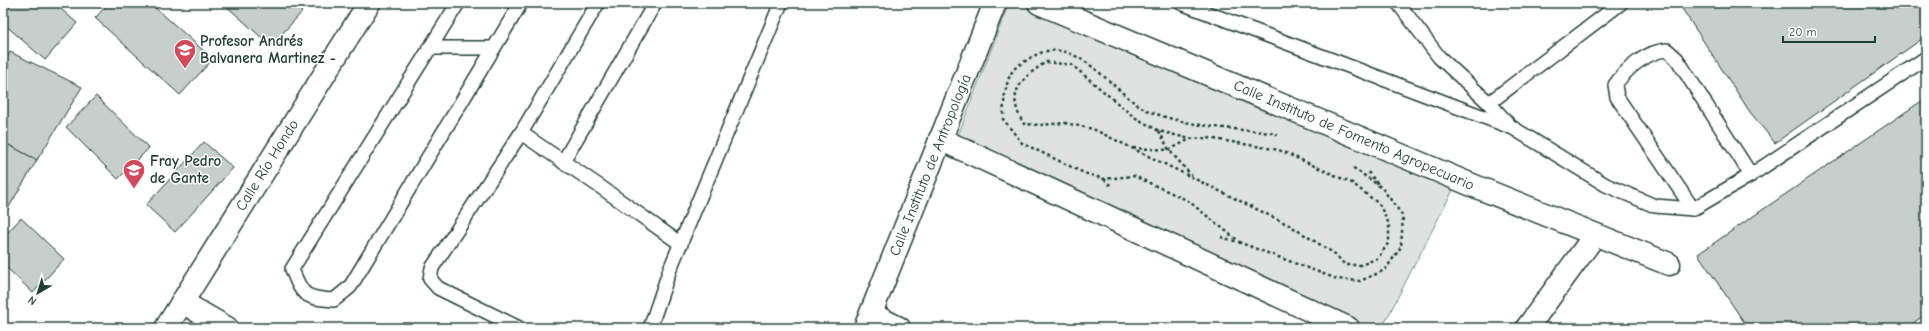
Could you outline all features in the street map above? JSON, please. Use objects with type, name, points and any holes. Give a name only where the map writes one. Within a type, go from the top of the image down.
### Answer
[{"type":"street","name":"Calle Río Hondo","points":[[166,328],[369,3]]},
{"type":"street","name":"Calle Instituto de Antropología","points":[[868,321],[995,3]]},
{"type":"street","name":"Calle Instituto de Fomento Agropecuario","points":[[1039,3],[1467,183],[1670,264]]},
{"type":"street","points":[[940,139],[1348,328]]},
{"type":"street","points":[[1527,328],[1595,235]]},
{"type":"street","points":[[182,302],[227,328]]},
{"type":"street","points":[[868,321],[899,328]]},
{"type":"lane","points":[[458,3],[292,269],[298,287],[312,298],[334,300],[350,287],[521,3]]},
{"type":"lane","points":[[519,328],[438,288],[430,279],[432,268],[521,133],[598,3]]},
{"type":"lane","points":[[563,162],[654,3]]},
{"type":"lane","points":[[650,328],[681,244],[780,3]]},
{"type":"lane","points":[[1181,3],[1513,128],[1613,188],[1655,206],[1693,209],[1751,175],[1926,58]]},
{"type":"lane","points":[[1398,3],[1439,57],[1489,103],[1513,128]]},
{"type":"lane","points":[[1489,103],[1621,3]]},
{"type":"lane","points":[[429,48],[494,48]]},
{"type":"lane","points":[[1693,209],[1617,97],[1615,85],[1622,75],[1655,51],[1667,50],[1677,59],[1751,175]]},
{"type":"lane","points":[[521,133],[681,244]]},
{"type":"path","points":[[1278,135],[1180,122],[1148,110],[1118,90],[1089,63],[1061,50],[1038,53],[1014,70],[1005,91],[1004,119],[1022,143],[1084,173],[1104,179],[1134,176],[1187,200],[1241,243],[1336,279],[1360,281],[1385,270],[1401,247],[1403,216],[1382,188],[1348,164]]},
{"type":"path","points":[[1046,62],[1072,65],[1134,117],[1159,131],[1190,138],[1208,138],[1278,150],[1352,183],[1379,204],[1389,224],[1389,242],[1378,258],[1361,265],[1345,265],[1334,254],[1289,225],[1094,129],[1065,123],[1040,125],[1024,124],[1016,112],[1016,94],[1027,75],[1046,62]]},
{"type":"path","points":[[1159,131],[1169,150],[1194,178]]},
{"type":"path","points":[[1131,148],[1169,150],[1190,138]]},
{"type":"shaded area","points":[[1009,3],[1021,3],[1325,128],[1454,188],[1382,328],[1369,328],[1150,232],[956,141]]},
{"type":"building","points":[[3,3],[54,3],[77,23],[45,60],[3,23]]},
{"type":"building","points":[[109,3],[150,3],[213,59],[180,95],[95,18]]},
{"type":"building","points":[[223,3],[292,3],[302,12],[271,46]]},
{"type":"building","points":[[1685,3],[1926,3],[1926,36],[1775,143],[1750,112],[1681,7]]},
{"type":"building","points":[[10,52],[82,87],[37,160],[3,142],[3,65]]},
{"type":"building","points":[[96,96],[149,148],[118,179],[66,127]]},
{"type":"building","points":[[1926,98],[1926,314],[1906,328],[1748,328],[1698,254]]},
{"type":"building","points":[[3,142],[37,160],[6,212],[3,210]]},
{"type":"building","points":[[204,142],[233,168],[175,232],[146,205]]},
{"type":"building","points":[[21,218],[64,259],[33,293],[3,264],[3,237]]},
{"type":"place","name":"Profesor Andrés Balvanera Martinez -","points":[[185,70]]},
{"type":"place","name":"Fray Pedro de Gante","points":[[134,190]]}]
